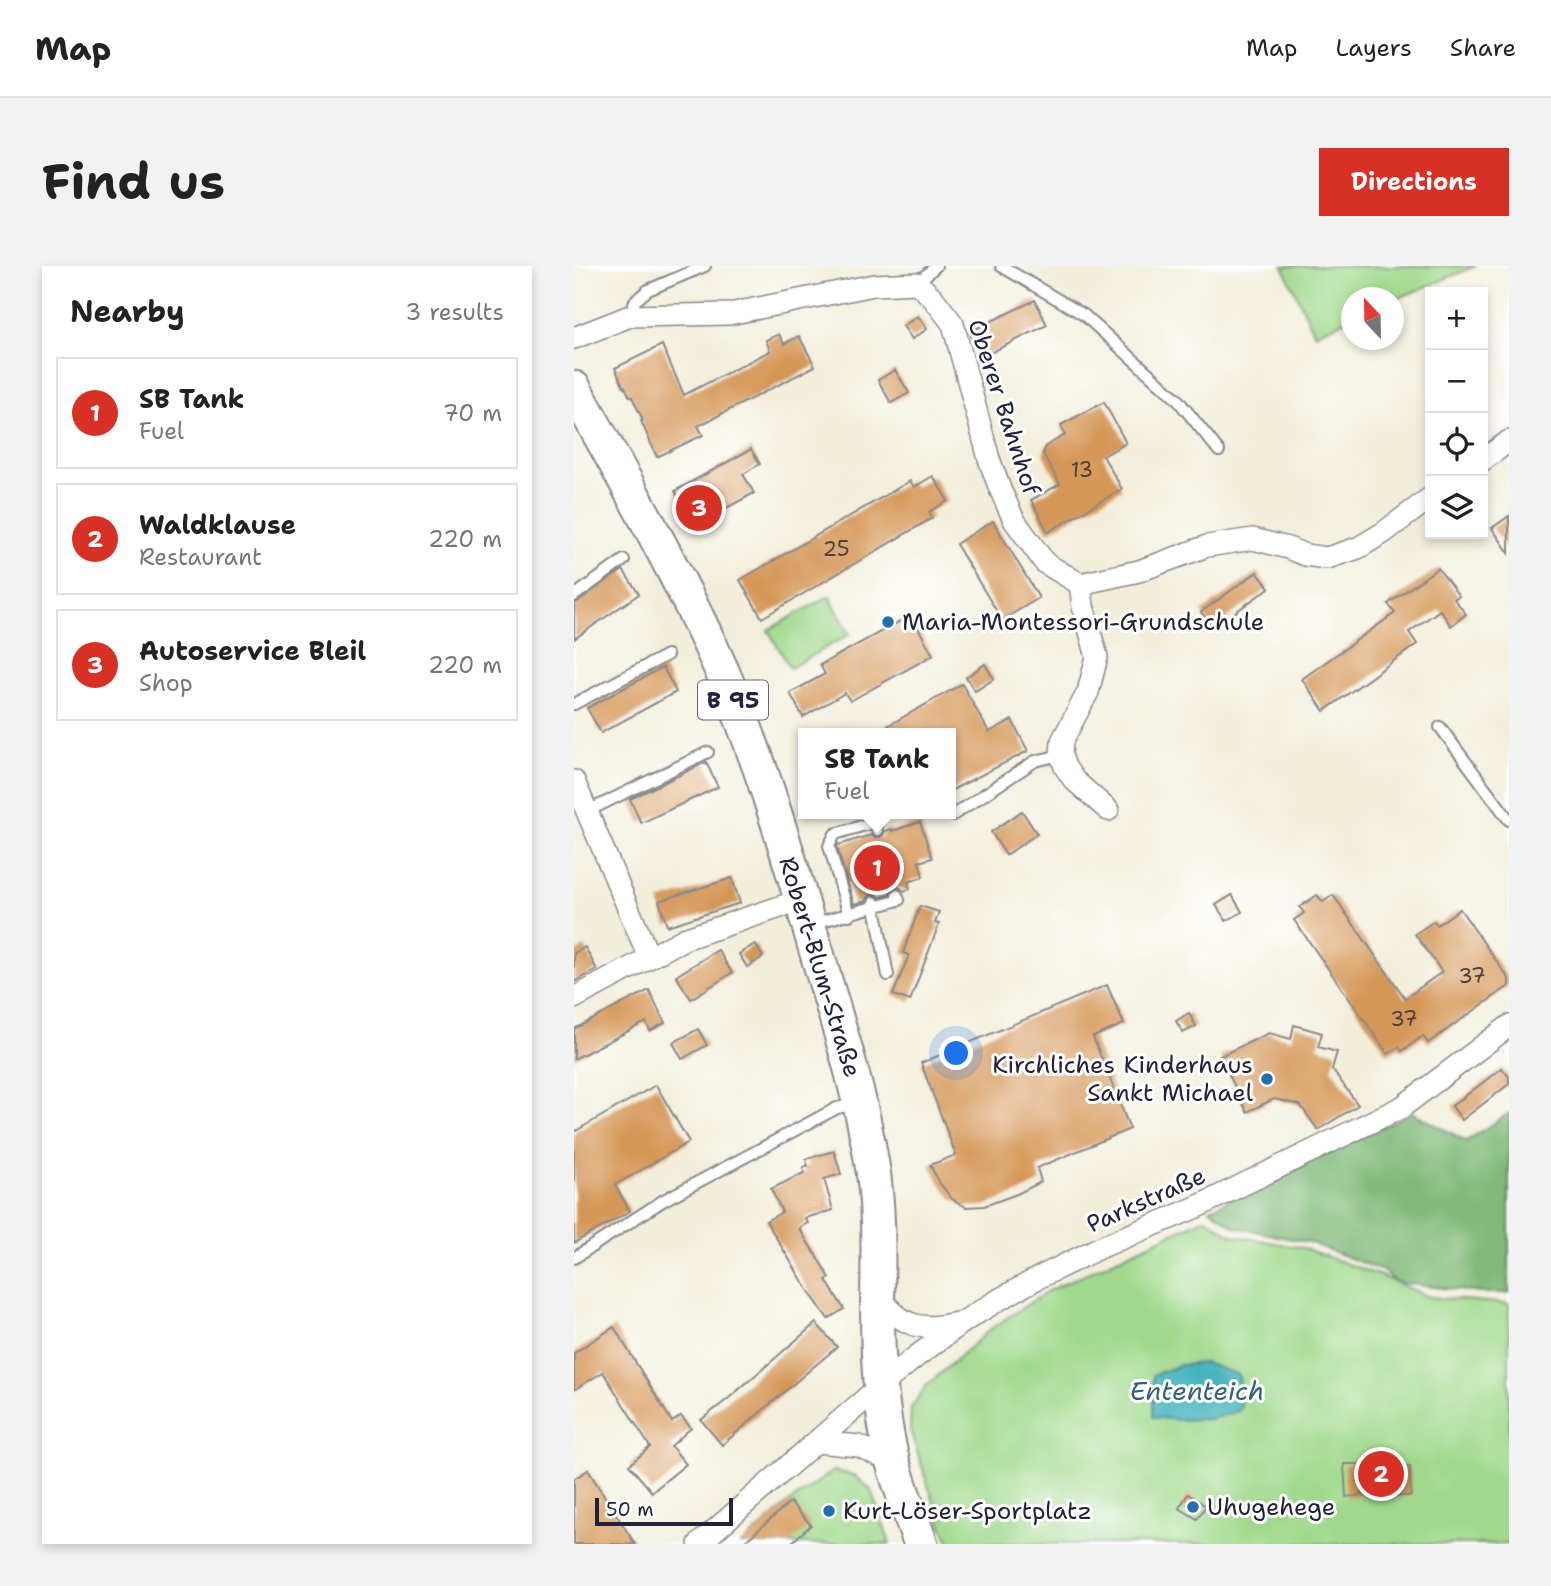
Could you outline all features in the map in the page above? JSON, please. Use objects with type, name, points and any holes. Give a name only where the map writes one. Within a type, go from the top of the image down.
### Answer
[{"type":"main road","name":"Robert-Blum-Straße","points":[[574,388],[717,659],[759,765],[805,912],[860,1103],[877,1196],[877,1336],[880,1386],[894,1463],[921,1544]]},
{"type":"street","points":[[574,338],[630,316],[729,314],[874,285],[917,283]]},
{"type":"street","name":"Oberer Bahnhof","points":[[917,283],[933,298],[953,324],[989,459],[1014,520],[1045,562],[1080,584]]},
{"type":"street","points":[[1488,456],[1509,440]]},
{"type":"street","points":[[1108,810],[1074,780],[1061,755],[1062,741],[1088,692],[1097,657],[1080,584],[1139,571],[1207,545],[1253,539],[1305,555],[1327,558],[1358,548],[1425,502]]},
{"type":"street","points":[[574,781],[649,957]]},
{"type":"street","points":[[574,998],[684,939],[805,912]]},
{"type":"street","name":"Parkstraße","points":[[699,1544],[880,1386],[966,1320],[1000,1298],[1099,1248],[1199,1206],[1402,1107],[1509,1026]]},
{"type":"street","points":[[878,1295],[890,1312],[910,1324],[932,1327],[966,1320]]},
{"type":"street","points":[[817,1442],[859,1447],[894,1463]]},
{"type":"lane","points":[[630,316],[635,301],[648,290],[705,266]]},
{"type":"lane","points":[[917,283],[936,266]]},
{"type":"lane","points":[[1001,266],[1084,315],[1177,399],[1219,451]]},
{"type":"lane","points":[[574,596],[624,560]]},
{"type":"lane","points":[[574,704],[667,656]]},
{"type":"lane","points":[[1440,727],[1509,820]]},
{"type":"lane","points":[[586,812],[708,752]]},
{"type":"lane","points":[[956,813],[1035,761],[1061,755]]},
{"type":"lane","points":[[849,915],[829,846],[835,834],[853,833],[875,822],[877,830]]},
{"type":"lane","points":[[805,912],[849,915],[874,904],[899,900],[897,895]]},
{"type":"lane","points":[[874,904],[888,975]]},
{"type":"lane","points":[[574,1258],[664,1200],[837,1108],[860,1103]]},
{"type":"green space","points":[[1283,266],[1476,266],[1404,296],[1404,287],[1341,287],[1341,322],[1315,334]]},
{"type":"green space","points":[[829,596],[850,634],[790,668],[768,630]]},
{"type":"green space","points":[[1412,1112],[1466,1141],[1509,1113],[1509,1293],[1480,1293],[1396,1282],[1383,1271],[1311,1243],[1235,1227],[1210,1209]]},
{"type":"green space","points":[[1206,1218],[1232,1235],[1303,1248],[1381,1276],[1429,1297],[1509,1304],[1509,1544],[950,1544],[910,1430],[911,1408],[926,1386],[993,1327],[1050,1290]]},
{"type":"green space","name":"Kurt-Löser-Sportplatz","points":[[833,1471],[854,1475],[871,1490],[890,1544],[742,1544],[790,1502]]},
{"type":"water","name":"Ententeich","points":[[1205,1363],[1239,1375],[1239,1411],[1211,1419],[1177,1420],[1153,1417],[1153,1375],[1180,1365]]},
{"type":"building","points":[[1035,300],[1047,325],[982,357],[969,332]]},
{"type":"building","points":[[918,316],[927,329],[912,339],[903,326]]},
{"type":"building","points":[[779,334],[784,344],[799,336],[815,366],[698,426],[703,435],[657,457],[641,421],[643,420],[615,368],[662,345],[684,395],[770,351],[766,340]]},
{"type":"building","points":[[895,370],[909,393],[891,403],[878,380]]},
{"type":"building","points":[[1104,402],[1126,443],[1103,456],[1122,489],[1048,532],[1031,500],[1060,484],[1043,454],[1046,446],[1065,435],[1061,425]]},
{"type":"building","points":[[751,449],[760,464],[743,474],[754,493],[694,526],[675,491]]},
{"type":"building","points":[[933,476],[948,501],[929,512],[932,518],[762,618],[740,580],[910,481],[914,487]]},
{"type":"building","points":[[1509,516],[1509,553],[1492,528]]},
{"type":"building","points":[[993,521],[1039,598],[1002,620],[956,544]]},
{"type":"building","points":[[1438,568],[1459,596],[1454,599],[1466,614],[1451,626],[1440,610],[1409,632],[1417,644],[1324,711],[1302,679],[1395,613],[1388,604]]},
{"type":"building","points":[[623,570],[639,594],[574,639],[574,604]]},
{"type":"building","points":[[1257,572],[1269,588],[1213,628],[1201,612]]},
{"type":"building","points":[[911,615],[933,655],[850,701],[845,693],[803,717],[790,693],[825,674],[820,665]]},
{"type":"building","points":[[985,664],[994,679],[975,691],[966,677]]},
{"type":"building","points":[[663,667],[676,692],[601,733],[587,708]]},
{"type":"building","points":[[962,684],[989,732],[1012,720],[1028,751],[956,788],[956,728],[884,728]]},
{"type":"building","points":[[706,762],[718,787],[641,823],[630,799]]},
{"type":"building","points":[[1022,811],[1037,834],[1006,855],[991,832]]},
{"type":"building","points":[[920,822],[932,858],[919,862],[923,877],[908,882],[910,889],[904,891],[899,887],[895,888],[889,895],[880,897],[872,894],[866,901],[854,904],[838,845],[871,835],[880,837],[885,831]]},
{"type":"building","points":[[732,878],[740,903],[667,926],[659,901]]},
{"type":"building","points":[[1232,895],[1242,912],[1226,921],[1216,905]]},
{"type":"building","points":[[1317,895],[1323,902],[1333,895],[1405,998],[1442,972],[1415,934],[1434,921],[1437,925],[1460,909],[1509,979],[1509,986],[1428,1043],[1423,1036],[1402,1051],[1399,1047],[1388,1054],[1294,920],[1304,913],[1300,907]]},
{"type":"building","points":[[920,906],[939,912],[935,923],[939,924],[910,1001],[893,995],[909,955],[903,953]]},
{"type":"building","points":[[755,944],[763,957],[747,967],[739,954]]},
{"type":"building","points":[[585,947],[597,970],[574,982],[574,953]]},
{"type":"building","points":[[718,950],[732,973],[691,999],[676,976]]},
{"type":"building","points":[[1107,985],[1124,1024],[1093,1037],[1130,1129],[1037,1168],[1041,1182],[1017,1194],[984,1206],[966,1207],[952,1199],[930,1165],[956,1155],[921,1063]]},
{"type":"building","points":[[649,990],[665,1023],[650,1031],[646,1022],[574,1059],[574,1029]]},
{"type":"building","points":[[1189,1013],[1196,1026],[1183,1033],[1176,1021]]},
{"type":"building","points":[[1294,1025],[1322,1033],[1318,1047],[1337,1052],[1332,1069],[1358,1105],[1318,1130],[1300,1105],[1274,1099],[1247,1112],[1220,1056],[1269,1033],[1291,1039]]},
{"type":"building","points":[[698,1029],[707,1045],[682,1059],[673,1043]]},
{"type":"building","points":[[1502,1068],[1509,1077],[1509,1084],[1462,1120],[1452,1106]]},
{"type":"building","points":[[656,1085],[689,1142],[615,1185],[630,1211],[574,1243],[574,1132]]},
{"type":"building","points":[[834,1151],[841,1174],[824,1179],[833,1210],[805,1218],[808,1223],[799,1228],[830,1278],[826,1280],[844,1309],[828,1319],[766,1221],[782,1212],[771,1189],[804,1173],[803,1167],[808,1166],[806,1159]]},
{"type":"building","points":[[816,1323],[837,1347],[722,1445],[701,1420]]},
{"type":"building","points":[[614,1327],[672,1422],[681,1416],[691,1428],[671,1446],[686,1464],[652,1492],[629,1465],[650,1447],[603,1372],[574,1390],[574,1353]]},
{"type":"building","points":[[1344,1464],[1359,1464],[1362,1495],[1346,1497]]},
{"type":"building","points":[[1410,1467],[1411,1496],[1392,1496],[1392,1468]]},
{"type":"building","points":[[588,1470],[635,1544],[574,1544],[574,1479]]},
{"type":"building","name":"Uhugehege","points":[[1188,1494],[1206,1506],[1197,1519],[1179,1508]]},
{"type":"building","points":[[790,1502],[811,1525],[790,1544],[742,1544]]},
{"type":"place","name":"Autoservice Bleil","points":[[699,508]]},
{"type":"place","name":"Maria-Montessori-Grundschule","points":[[888,622]]},
{"type":"place","name":"SB Tank","points":[[877,868]]},
{"type":"place","name":"Kirchliches Kinderhaus Sankt Michael","points":[[1267,1079]]},
{"type":"place","name":"Waldklause","points":[[1381,1474]]},
{"type":"place","name":"Uhugehege","points":[[1193,1507]]},
{"type":"place","name":"Kurt-Löser-Sportplatz","points":[[829,1511]]}]
